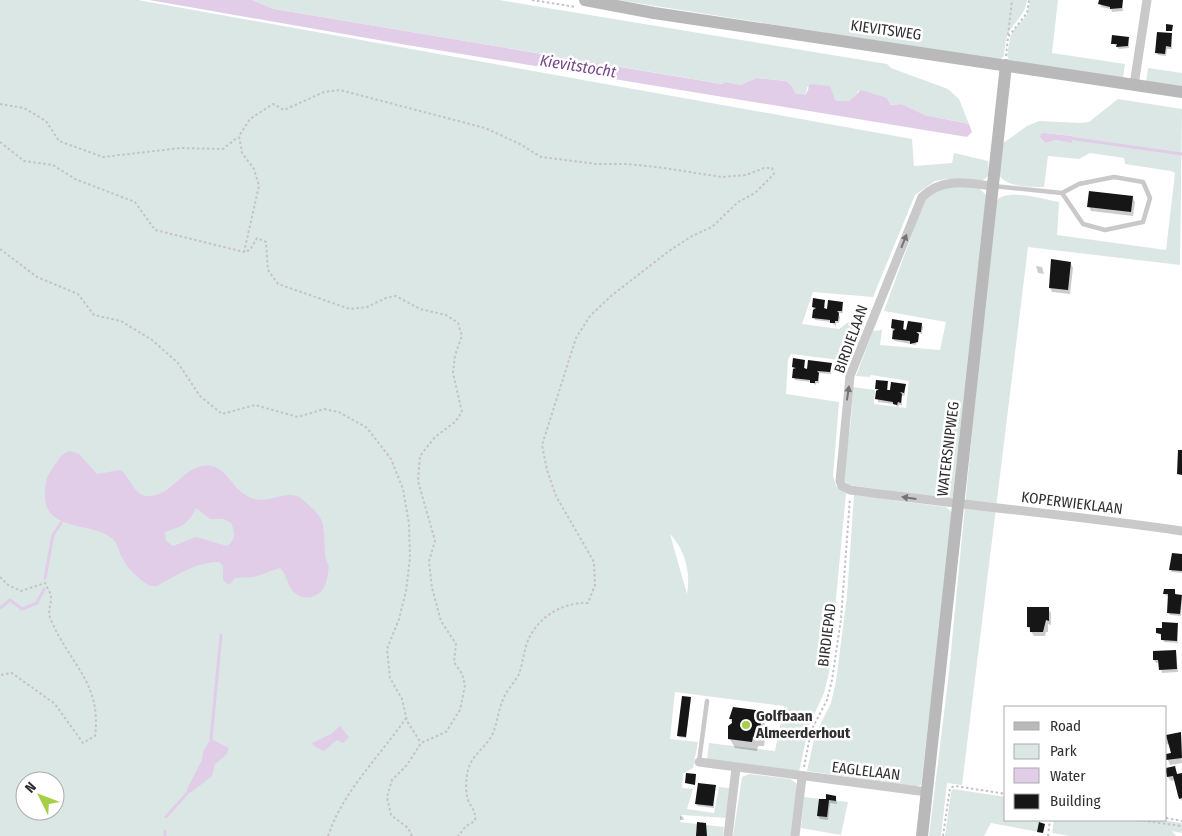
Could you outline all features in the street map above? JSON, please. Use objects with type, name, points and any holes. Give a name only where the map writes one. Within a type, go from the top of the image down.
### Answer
[{"type":"street","name":"KIEVITSWEG","points":[[585,0],[654,13],[1182,92]]},
{"type":"street","points":[[1134,85],[1147,0]]},
{"type":"street","name":"WATERSNIPWEG","points":[[922,836],[1006,65]]},
{"type":"street","name":"BIRDIELAAN","points":[[850,490],[842,486],[839,472],[850,376],[922,196],[940,184],[953,182],[992,186]]},
{"type":"street","points":[[850,490],[958,504]]},
{"type":"street","name":"KOPERWIEKLAAN","points":[[958,504],[1074,516],[1182,531]]},
{"type":"street","name":"EAGLELAAN","points":[[699,762],[927,792]]},
{"type":"street","points":[[728,836],[736,768]]},
{"type":"street","points":[[795,836],[802,777]]},
{"type":"lane","points":[[992,186],[1062,193],[1079,184],[1114,177],[1143,182],[1150,198],[1143,222],[1105,230],[1083,224],[1062,193]]},
{"type":"lane","name":"EAGLELAAN","points":[[699,762],[707,701]]},
{"type":"path","points":[[1006,65],[1012,0]]},
{"type":"path","points":[[1008,38],[1027,13],[1029,0]]},
{"type":"path","points":[[0,104],[24,108],[46,122],[59,141],[103,157],[181,148],[223,149],[239,136],[250,119],[273,104],[284,110],[324,92],[340,90],[485,128],[520,144],[542,157],[597,164],[657,167],[722,177],[746,175],[764,168],[772,168],[774,174],[755,193],[738,202],[712,228],[692,236],[669,251],[611,296],[590,316],[576,338],[542,445],[547,470],[556,496],[594,562],[595,585],[588,603],[576,602],[542,619],[528,639],[518,676],[506,694],[496,715],[493,733],[472,758],[468,770],[466,789],[468,800],[476,813],[475,821],[466,826],[458,836]]},
{"type":"path","points":[[239,136],[242,153],[254,169],[259,186],[244,252]]},
{"type":"path","points":[[0,142],[24,161],[54,165],[75,179],[135,202],[155,230],[244,252],[250,250],[257,238],[266,242],[268,270],[274,281],[350,309],[367,307],[386,298],[396,296],[420,309],[446,315],[458,322],[462,336],[455,355],[453,373],[462,412],[456,422],[434,437],[420,456],[418,481],[435,540],[428,561],[432,588],[441,621],[456,644],[454,662],[462,674],[465,685],[460,710],[446,732],[421,743],[407,765],[392,780],[387,798],[391,815],[408,828],[412,836]]},
{"type":"path","points":[[0,248],[37,277],[78,294],[94,315],[120,321],[152,340],[178,363],[200,396],[222,414],[255,405],[298,417],[324,409],[339,412],[367,428],[391,458],[403,490],[409,524],[410,558],[406,590],[399,619],[387,649],[390,678],[402,699],[406,718],[421,743]]},
{"type":"path","name":"BIRDIEPAD","points":[[802,777],[811,731],[828,700],[832,680],[841,619],[850,490]]},
{"type":"path","points":[[0,577],[8,585],[21,591],[45,583],[51,596],[49,617],[63,646],[94,696],[97,717],[95,736],[83,744],[49,699],[12,673],[0,675]]},
{"type":"path","points":[[328,836],[334,820],[360,779],[406,718]]},
{"type":"path","points":[[943,836],[950,788],[955,786],[1004,794]]},
{"type":"path","points":[[1167,818],[1182,820]]},
{"type":"path","points":[[1048,836],[1050,821]]},
{"type":"path","points":[[1145,821],[1182,826]]},
{"type":"green space","points":[[0,0],[138,0],[912,139],[914,166],[952,163],[954,153],[988,161],[989,175],[980,183],[947,179],[935,181],[915,195],[873,297],[813,292],[802,324],[839,329],[851,320],[865,321],[848,361],[791,354],[788,359],[786,394],[839,402],[833,476],[836,486],[846,493],[829,673],[824,693],[809,726],[799,772],[707,760],[709,743],[775,751],[784,706],[675,692],[670,739],[698,742],[693,768],[683,774],[682,788],[693,789],[687,809],[714,813],[719,787],[730,788],[727,818],[682,815],[680,822],[724,827],[723,836],[0,836]],"holes":[[[670,534],[686,562],[687,594]]]},
{"type":"green space","points":[[252,0],[499,0],[887,64],[891,68],[948,89],[959,99],[969,124],[925,115],[902,104],[889,105],[887,102],[858,91],[852,100],[843,101],[835,100],[831,94],[807,87],[806,95],[795,93],[792,86],[786,81],[756,78],[741,85],[726,82],[723,84],[274,9]]},
{"type":"green space","points":[[617,0],[1027,0],[1023,13],[1008,35],[1004,56],[1000,60]]},
{"type":"green space","points":[[1030,0],[1058,0],[1052,53],[1125,64],[1123,78],[1010,61],[1007,56],[1010,38],[1013,31],[1027,15]]},
{"type":"green space","points":[[1148,68],[1182,73],[1182,87],[1146,82]]},
{"type":"green space","points":[[1118,99],[1182,109],[1180,265],[1028,247],[962,785],[947,783],[941,836],[929,836],[949,672],[994,204],[998,199],[1014,195],[1024,195],[1059,202],[1057,235],[1166,250],[1175,173],[1171,171],[1125,164],[1124,158],[1090,153],[1079,159],[1048,156],[1044,187],[1025,187],[1013,184],[1002,179],[998,174],[999,146],[1027,126],[1039,121],[1089,122]],"holes":[[[1045,133],[1072,136],[1072,142],[1056,140],[1046,143]]]},
{"type":"green space","points":[[951,186],[979,188],[987,196],[954,497],[947,499],[849,485],[843,479],[851,420],[853,387],[875,390],[874,404],[906,408],[909,381],[871,375],[870,377],[856,376],[873,331],[882,330],[880,345],[940,350],[946,322],[884,311],[925,199],[937,190]]},
{"type":"green space","points":[[854,495],[946,507],[953,513],[921,785],[916,787],[807,771],[815,735],[831,703],[836,681],[847,596]]},
{"type":"green space","points":[[749,774],[790,779],[796,783],[797,789],[791,836],[733,836],[742,777]]},
{"type":"green space","points":[[953,789],[1004,797],[1004,821],[1040,821],[1039,832],[991,823],[984,836],[945,836]]},
{"type":"green space","points":[[804,797],[848,802],[841,835],[801,828]]},
{"type":"green space","points":[[1054,821],[1167,821],[1182,823],[1182,833],[1172,831],[1176,836],[1070,836],[1052,833]]},
{"type":"water","name":"Kievitstocht","points":[[149,0],[252,0],[274,9],[722,84],[726,82],[741,85],[756,78],[786,81],[792,86],[795,93],[806,95],[810,84],[830,86],[835,100],[841,101],[851,100],[861,90],[887,98],[890,105],[902,104],[925,115],[969,124],[972,132],[967,137],[401,44]]},
{"type":"water","points":[[1041,134],[1072,136],[1072,143],[1056,140],[1046,143],[1040,137]]},
{"type":"water","points":[[67,452],[79,454],[97,474],[120,470],[127,476],[138,492],[146,496],[162,493],[188,473],[202,466],[209,466],[221,470],[239,490],[251,498],[259,500],[286,495],[299,497],[316,512],[323,524],[326,560],[329,566],[324,587],[313,597],[300,596],[291,588],[280,568],[254,577],[235,578],[229,585],[223,580],[223,566],[219,562],[203,564],[157,586],[150,586],[127,565],[113,539],[101,532],[60,520],[52,515],[47,507],[45,492],[47,478],[57,461]],"holes":[[[196,508],[210,519],[223,519],[231,523],[234,536],[227,546],[196,537],[173,546],[166,541],[165,532],[183,524],[190,518]]]},
{"type":"water","points":[[340,726],[349,737],[343,743],[337,740],[324,751],[315,747],[312,743],[331,734]]},
{"type":"water","points":[[211,739],[229,748],[226,755],[215,764],[212,776],[190,793],[187,789],[202,760],[203,751]]},
{"type":"building","points":[[1099,0],[1123,0],[1122,8],[1110,9],[1110,7],[1098,4]]},
{"type":"building","points":[[1166,24],[1173,25],[1172,31],[1166,31]]},
{"type":"building","points":[[1157,32],[1172,33],[1171,47],[1166,46],[1165,54],[1155,53]]},
{"type":"building","points":[[1112,35],[1129,37],[1128,46],[1116,47],[1117,44],[1111,44]]},
{"type":"building","points":[[1089,191],[1133,196],[1131,212],[1087,207]]},
{"type":"building","points":[[1051,259],[1071,262],[1068,290],[1049,288]]},
{"type":"building","points":[[813,298],[825,300],[824,308],[827,309],[828,300],[843,302],[842,311],[837,311],[839,313],[838,321],[830,323],[830,320],[812,318],[813,310],[816,308],[812,307]]},
{"type":"building","points":[[892,319],[904,321],[903,329],[906,330],[908,321],[922,323],[921,332],[916,332],[919,334],[918,342],[910,344],[910,341],[892,339],[895,329],[891,328]]},
{"type":"building","points":[[793,358],[805,360],[804,368],[807,369],[808,360],[832,363],[830,372],[817,371],[819,373],[818,381],[815,381],[815,383],[810,383],[810,380],[792,378],[793,369],[796,368],[792,367]]},
{"type":"building","points":[[876,380],[888,381],[887,390],[890,390],[891,382],[906,384],[904,393],[900,392],[902,394],[901,403],[898,402],[897,405],[893,404],[893,402],[875,399],[876,391],[879,389],[875,389]]},
{"type":"building","points":[[1178,450],[1182,450],[1182,475],[1177,474]]},
{"type":"building","points":[[1172,553],[1182,554],[1182,571],[1169,570]]},
{"type":"building","points":[[1164,589],[1175,589],[1175,594],[1182,595],[1180,614],[1167,613],[1168,594],[1163,594]]},
{"type":"building","points":[[1027,607],[1049,607],[1049,621],[1046,620],[1043,632],[1030,632],[1030,627],[1027,627]]},
{"type":"building","points":[[1162,622],[1178,623],[1177,641],[1161,640],[1161,634],[1156,633],[1156,628],[1162,628]]},
{"type":"building","points":[[1176,650],[1177,669],[1159,670],[1158,660],[1153,660],[1153,651]]},
{"type":"building","points":[[682,696],[691,697],[686,737],[677,736]]},
{"type":"building","name":"Golfbaan Almeerderhout","points":[[733,707],[756,710],[756,715],[762,716],[759,737],[753,737],[752,742],[728,739],[728,726],[732,723],[732,719],[729,719]]},
{"type":"building","points":[[1181,732],[1182,758],[1167,760],[1167,754],[1171,753],[1167,735]]},
{"type":"building","points":[[1175,766],[1177,774],[1182,773],[1182,798],[1179,799],[1173,776],[1167,777],[1167,768]]},
{"type":"building","points":[[686,773],[696,774],[695,785],[685,783]]},
{"type":"building","points":[[698,783],[716,785],[713,806],[695,804]]},
{"type":"building","points":[[826,794],[836,796],[836,801],[829,800],[827,817],[817,816],[819,799],[826,799]]},
{"type":"building","points":[[697,822],[706,823],[707,836],[696,836]]},
{"type":"building","points":[[1039,822],[1045,824],[1043,833],[1037,832]]},
{"type":"waterway","points":[[1069,138],[1182,154]]},
{"type":"waterway","points":[[45,578],[53,535],[61,523]]},
{"type":"waterway","points":[[0,608],[10,600],[22,609],[37,603],[44,589]]},
{"type":"waterway","points":[[211,739],[221,635]]},
{"type":"waterway","points":[[166,817],[189,791]]},
{"type":"waterway","points":[[165,831],[165,836]]},
{"type":"place","name":"Golfbaan Almeerderhout","points":[[746,725]]}]
